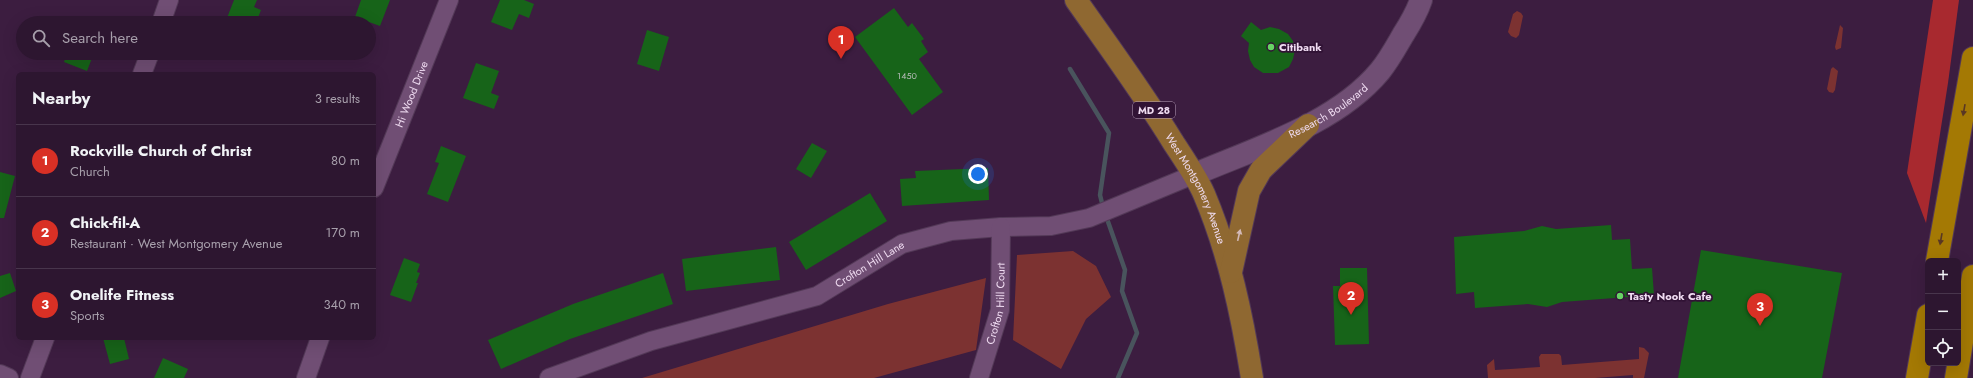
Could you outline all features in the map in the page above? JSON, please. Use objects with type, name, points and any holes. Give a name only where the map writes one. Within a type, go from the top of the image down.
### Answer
[{"type":"highway","points":[[1939,258],[1973,58]]},
{"type":"highway","points":[[1956,378],[1973,276]]},
{"type":"highway","points":[[1917,378],[1925,330]]},
{"type":"main road","name":"West Montgomery Avenue","points":[[1076,0],[1152,108],[1194,175],[1204,194],[1231,273],[1240,310],[1252,378]]},
{"type":"main road","points":[[1231,273],[1249,191],[1261,170],[1308,126]]},
{"type":"street","points":[[163,16],[169,0]]},
{"type":"street","name":"Hi Wood Drive","points":[[376,183],[449,0]]},
{"type":"street","name":"Research Boulevard","points":[[1194,175],[1308,126],[1333,112],[1351,98],[1379,72],[1391,57],[1421,0]]},
{"type":"street","points":[[143,72],[147,60]]},
{"type":"street","name":"Crofton Hill Lane","points":[[549,378],[651,341],[817,296],[902,244],[951,231],[1001,227],[1051,226],[1089,218],[1120,204],[1194,175]]},
{"type":"street","name":"Crofton Hill Court","points":[[979,378],[1000,310],[1001,227]]},
{"type":"street","points":[[30,378],[44,340]]},
{"type":"street","points":[[306,378],[319,340]]},
{"type":"street","points":[[0,374],[9,378]]},
{"type":"shaded area","points":[[1933,0],[1959,0],[1948,83],[1926,223],[1907,173]]},
{"type":"shaded area","points":[[1517,11],[1523,16],[1519,35],[1516,38],[1511,36],[1508,32],[1513,14]]},
{"type":"shaded area","points":[[1840,25],[1843,28],[1841,48],[1836,50],[1835,47]]},
{"type":"shaded area","points":[[1833,67],[1838,71],[1835,90],[1833,93],[1829,92],[1827,89],[1831,69]]},
{"type":"shaded area","points":[[1073,251],[1096,266],[1111,297],[1086,319],[1061,369],[1013,340],[1017,255]]},
{"type":"shaded area","points":[[986,278],[976,350],[874,378],[642,378],[888,304]]},
{"type":"shaded area","points":[[1639,347],[1644,348],[1649,353],[1644,378],[1633,378],[1633,375],[1595,378],[1488,378],[1487,365],[1494,359],[1495,370],[1540,367],[1539,357],[1541,354],[1559,354],[1561,356],[1562,365],[1639,359]]},
{"type":"building","points":[[234,0],[257,0],[254,7],[261,10],[259,16],[228,16]]},
{"type":"building","points":[[361,0],[390,0],[380,26],[376,25],[376,16],[355,16]]},
{"type":"building","points":[[500,0],[524,0],[534,4],[529,18],[519,14],[512,30],[491,22]]},
{"type":"building","points":[[894,8],[908,27],[912,23],[924,39],[921,41],[928,52],[919,59],[943,92],[912,115],[855,37]]},
{"type":"building","name":"Citibank","points":[[1251,22],[1261,30],[1270,27],[1279,29],[1288,34],[1293,41],[1295,50],[1289,67],[1278,73],[1263,73],[1254,67],[1250,60],[1248,51],[1249,43],[1241,36]]},
{"type":"building","points":[[647,30],[669,37],[659,71],[637,64]]},
{"type":"building","points":[[65,60],[91,60],[87,71],[64,62]]},
{"type":"building","points":[[476,63],[499,71],[491,93],[499,96],[494,109],[463,98]]},
{"type":"building","points":[[812,143],[827,151],[811,178],[796,169]]},
{"type":"building","points":[[441,146],[466,156],[448,202],[427,194],[439,163],[435,162]]},
{"type":"building","points":[[988,168],[989,200],[902,206],[900,179],[916,178],[915,171]]},
{"type":"building","points":[[0,172],[15,176],[4,218],[0,218]]},
{"type":"building","points":[[870,193],[887,221],[806,270],[789,242]]},
{"type":"building","points":[[1611,225],[1612,240],[1630,239],[1632,269],[1652,268],[1654,295],[1562,302],[1547,307],[1528,304],[1475,308],[1474,292],[1456,294],[1454,237],[1524,231],[1542,226],[1556,229]]},
{"type":"building","points":[[776,247],[780,280],[686,291],[682,259]]},
{"type":"building","points":[[1701,250],[1842,273],[1822,378],[1678,378]]},
{"type":"building","points":[[404,258],[420,264],[417,272],[420,273],[416,283],[418,283],[411,302],[390,295]]},
{"type":"building","points":[[1340,268],[1367,268],[1369,344],[1335,345],[1333,286],[1340,286]]},
{"type":"building","points":[[10,273],[16,291],[0,298],[0,276]]},
{"type":"building","points":[[663,273],[673,304],[570,339],[501,369],[488,340],[573,304]]},
{"type":"building","points":[[104,340],[124,340],[129,359],[110,364]]},
{"type":"building","points":[[163,358],[188,369],[184,378],[154,378]]},
{"type":"waterway","points":[[1070,69],[1109,133],[1100,195],[1103,207]]},
{"type":"waterway","points":[[1106,216],[1125,270],[1122,291],[1137,333],[1118,378]]},
{"type":"place","name":"Citibank","points":[[1271,47]]},
{"type":"place","name":"Rockville Church of Christ","points":[[841,59]]},
{"type":"place","name":"Tasty Nook Cafe","points":[[1620,296]]},
{"type":"place","name":"Chick-fil-A","points":[[1351,315]]},
{"type":"place","name":"Onelife Fitness","points":[[1760,326]]}]
